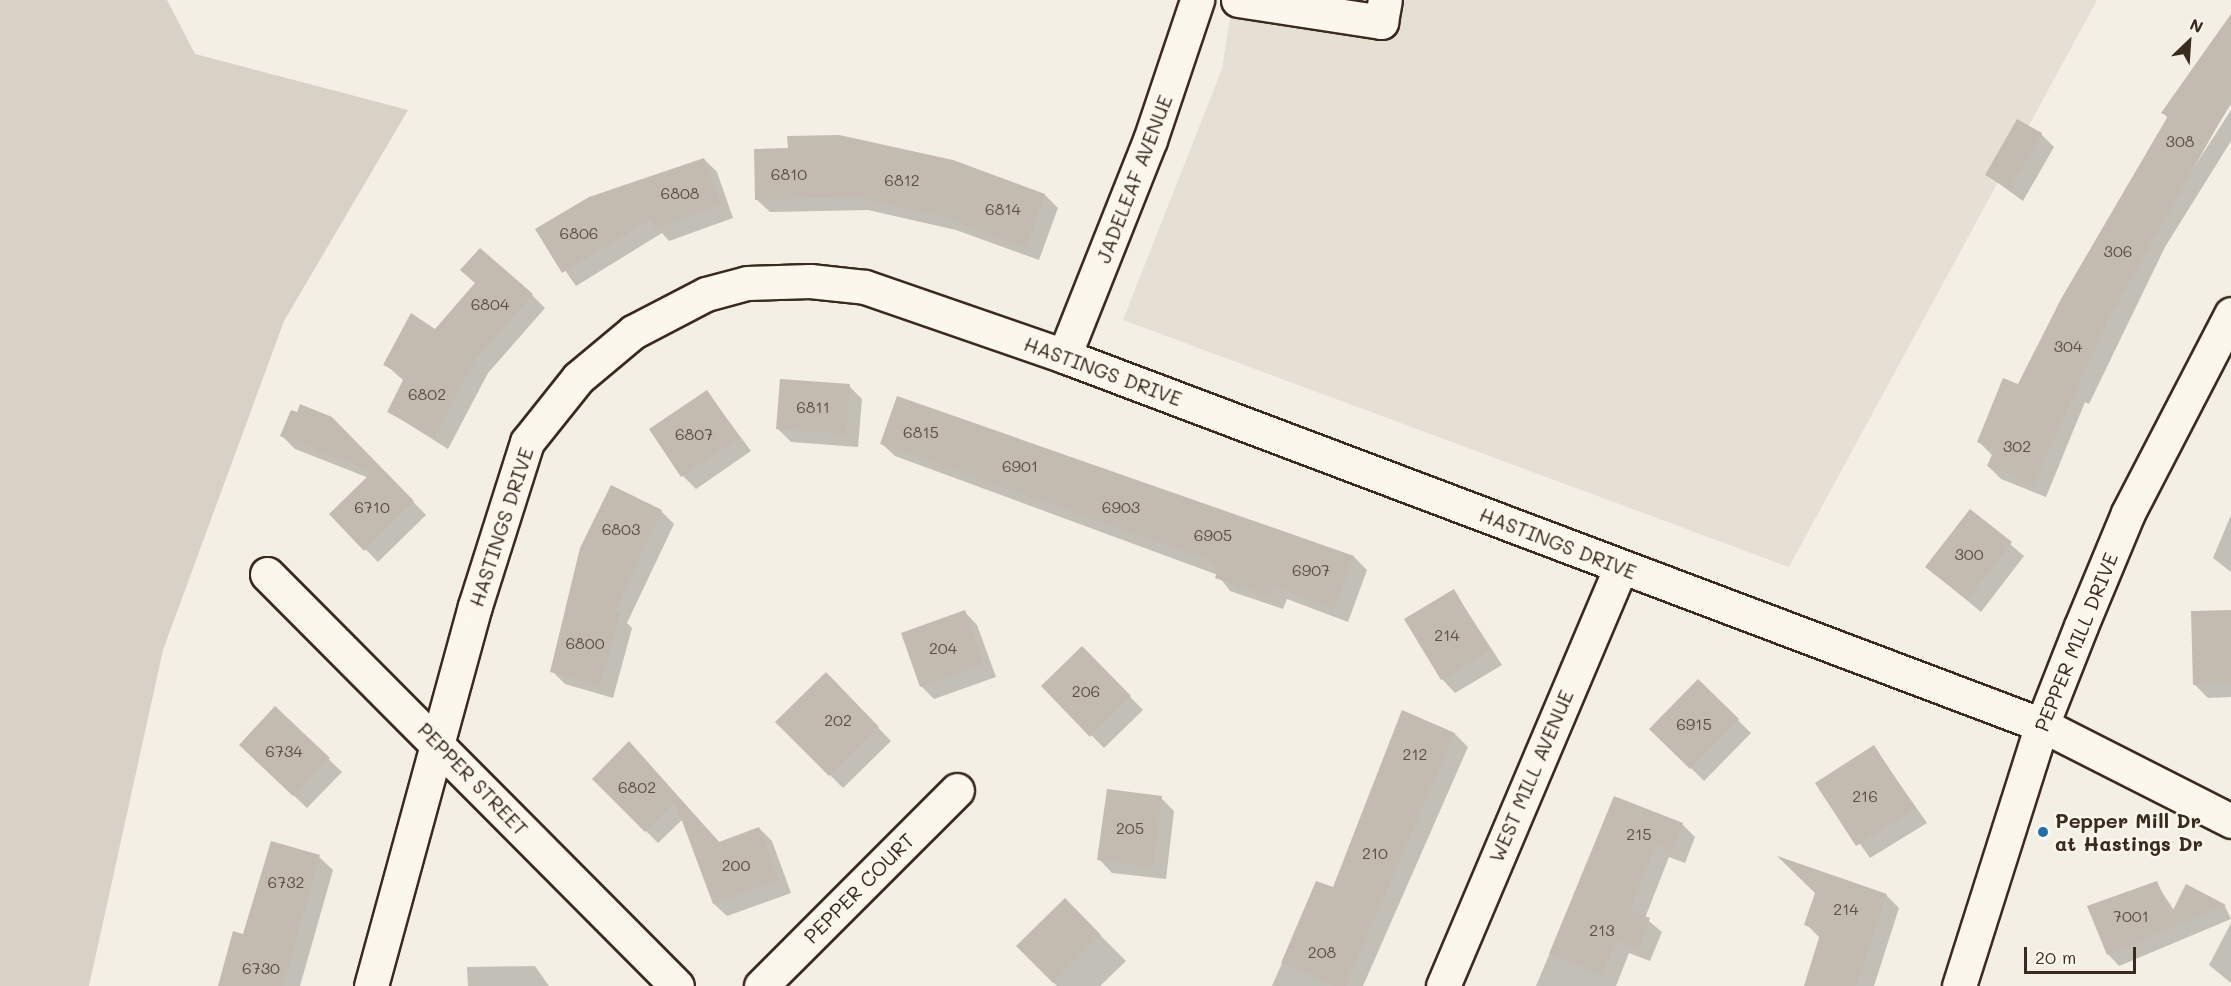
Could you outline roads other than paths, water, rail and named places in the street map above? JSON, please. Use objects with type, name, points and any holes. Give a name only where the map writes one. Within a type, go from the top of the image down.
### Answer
[{"type":"street","name":"JADELEAF AVENUE","points":[[1064,356],[1150,140],[1197,0]]},
{"type":"street","points":[[1238,0],[1289,4],[1381,22],[1384,0]]},
{"type":"street","name":"HASTINGS DRIVE","points":[[371,986],[438,740],[527,442],[578,378],[633,332],[706,294],[747,283],[810,281],[865,287],[1064,356],[2042,725],[2231,821]]},
{"type":"street","name":"PEPPER MILL DRIVE","points":[[1959,986],[2042,725],[2128,513],[2231,314]]},
{"type":"street","name":"WEST MILL AVENUE","points":[[1443,986],[1622,567]]},
{"type":"street","name":"PEPPER STREET","points":[[267,574],[438,740],[677,986]]},
{"type":"street","name":"PEPPER COURT","points":[[761,986],[957,790]]},
{"type":"place","name":"Pepper Mill Dr at Hastings Dr","points":[[2043,832]]}]
